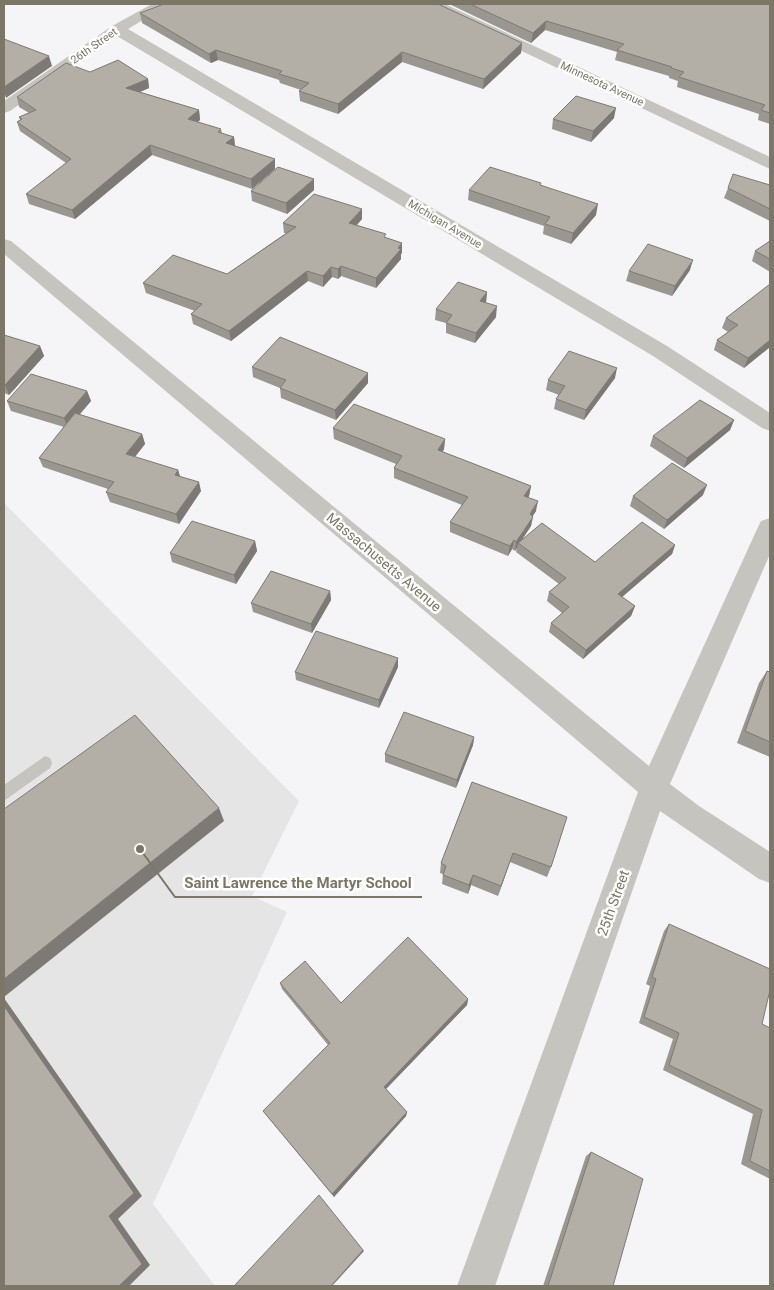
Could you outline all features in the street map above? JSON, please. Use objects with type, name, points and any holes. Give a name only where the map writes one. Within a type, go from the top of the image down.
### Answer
[{"type":"street","name":"26th Street","points":[[4,108],[117,29],[162,4]]},
{"type":"street","name":"Minnesota Avenue","points":[[434,4],[770,164]]},
{"type":"street","name":"Michigan Avenue","points":[[117,29],[660,351],[770,423]]},
{"type":"street","name":"Massachusetts Avenue","points":[[4,245],[654,788],[689,816],[770,869]]},
{"type":"street","name":"25th Street","points":[[476,1286],[654,788],[770,527]]},
{"type":"lane","points":[[4,794],[45,763]]},
{"type":"shaded area","points":[[4,503],[299,801],[252,896],[287,912],[153,1204],[215,1286],[4,1286]]},
{"type":"building","points":[[164,4],[438,4],[522,43],[484,79],[402,52],[338,104],[299,91],[309,83],[279,74],[282,71],[216,50],[209,54],[140,13]]},
{"type":"building","points":[[470,4],[770,4],[770,113],[761,110],[765,105],[679,77],[684,72],[617,50],[624,44],[546,21],[533,33]]},
{"type":"building","points":[[4,39],[49,56],[4,87]]},
{"type":"building","points":[[118,60],[148,79],[126,88],[199,110],[188,119],[221,129],[218,132],[234,137],[226,143],[275,159],[251,179],[150,145],[72,210],[26,194],[71,159],[17,122],[22,119],[19,117],[36,110],[17,97],[66,63],[90,72]]},
{"type":"building","points":[[576,96],[616,108],[593,131],[553,119]]},
{"type":"building","points":[[278,167],[314,179],[286,203],[251,191]]},
{"type":"building","points":[[490,167],[598,204],[573,233],[545,224],[550,217],[469,190]]},
{"type":"building","points":[[733,174],[770,185],[770,209],[728,188]]},
{"type":"building","points":[[314,194],[362,209],[349,223],[386,234],[384,237],[402,243],[398,248],[401,249],[376,278],[341,266],[338,269],[331,267],[323,276],[307,271],[229,331],[191,314],[202,304],[143,283],[173,255],[227,274],[296,227],[283,223]]},
{"type":"building","points":[[770,241],[770,259],[755,251]]},
{"type":"building","points":[[648,244],[693,260],[675,286],[629,271]]},
{"type":"building","points":[[458,282],[487,292],[480,301],[497,306],[476,333],[446,323],[452,315],[436,309]]},
{"type":"building","points":[[770,284],[770,340],[748,358],[717,340],[738,325],[726,318]]},
{"type":"building","points":[[4,335],[40,346],[5,385],[4,385]]},
{"type":"building","points":[[280,337],[368,373],[335,410],[280,388],[286,380],[252,367]]},
{"type":"building","points":[[569,351],[617,368],[586,410],[556,399],[565,386],[548,380]]},
{"type":"building","points":[[31,374],[87,391],[64,418],[7,401]]},
{"type":"building","points":[[700,400],[734,420],[687,458],[653,436]]},
{"type":"building","points":[[354,404],[445,439],[438,450],[531,486],[524,496],[538,501],[530,514],[533,517],[516,542],[514,540],[510,546],[450,522],[468,497],[394,468],[402,456],[333,428]]},
{"type":"building","points":[[75,413],[142,434],[126,454],[178,470],[175,475],[199,482],[176,514],[106,492],[114,482],[39,458]]},
{"type":"building","points":[[672,463],[707,485],[667,520],[633,496]]},
{"type":"building","points":[[192,521],[255,541],[234,575],[170,553]]},
{"type":"building","points":[[642,522],[675,545],[618,594],[635,606],[586,650],[551,623],[569,607],[549,592],[566,578],[518,543],[542,523],[595,562]]},
{"type":"building","points":[[271,571],[330,591],[311,624],[251,603]]},
{"type":"building","points":[[316,631],[398,658],[379,700],[295,672]]},
{"type":"building","points":[[767,671],[770,672],[770,742],[745,731]]},
{"type":"building","points":[[404,712],[474,737],[457,780],[385,754]]},
{"type":"building","points":[[135,715],[219,808],[4,979],[4,809]]},
{"type":"building","points":[[472,782],[567,817],[551,867],[513,853],[501,886],[473,875],[469,885],[443,875],[446,866],[441,863]]},
{"type":"building","points":[[669,924],[770,969],[770,990],[762,1024],[770,1028],[770,1171],[750,1161],[762,1110],[669,1065],[679,1033],[644,1017],[656,979],[652,977]]},
{"type":"building","points":[[408,937],[468,999],[384,1087],[407,1112],[332,1194],[263,1111],[330,1043],[280,983],[305,961],[341,1003]]},
{"type":"building","points":[[4,1006],[134,1193],[109,1216],[142,1264],[119,1286],[4,1286]]},
{"type":"building","points":[[591,1152],[643,1179],[613,1286],[548,1286]]},
{"type":"building","points":[[319,1195],[363,1250],[331,1286],[234,1286]]},
{"type":"place","name":"Saint Lawrence the Martyr School","points":[[140,849]]}]
